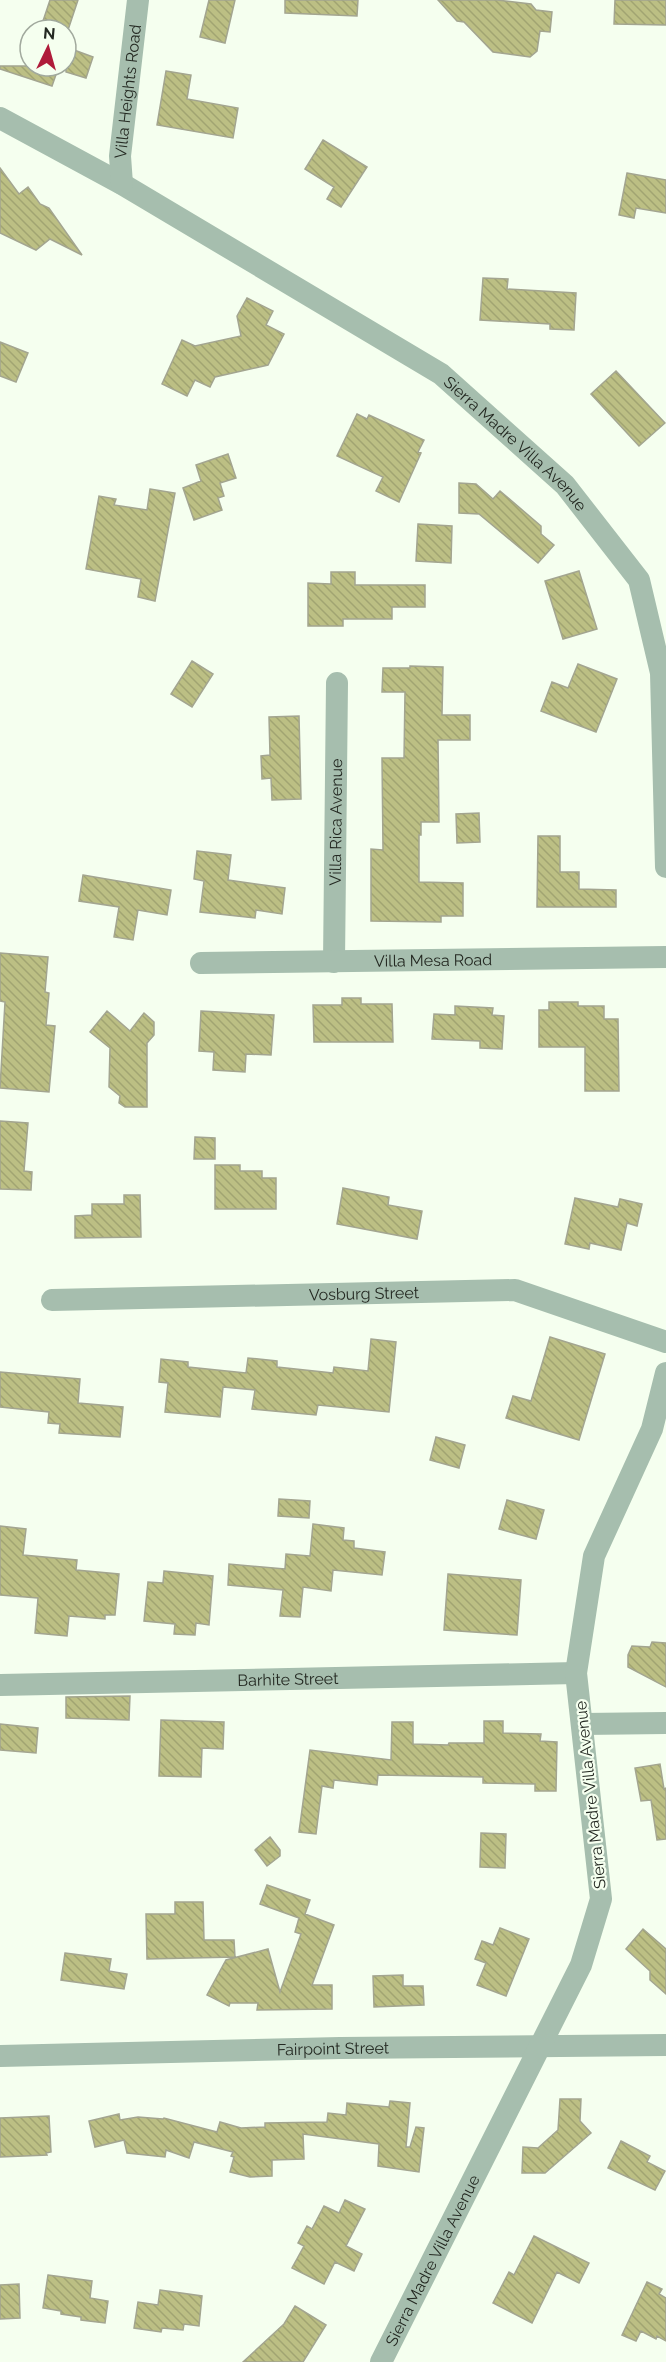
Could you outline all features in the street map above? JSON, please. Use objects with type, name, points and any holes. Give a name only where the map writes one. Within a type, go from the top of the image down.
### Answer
[{"type":"street","name":"Villa Heights Road","points":[[122,184],[120,156],[138,0]]},
{"type":"street","name":"Sierra Madre Villa Avenue","points":[[0,118],[122,184],[441,374],[565,484],[639,580],[664,673],[666,867]]},
{"type":"street","name":"Villa Rica Avenue","points":[[334,962],[337,683]]},
{"type":"street","name":"Villa Mesa Road","points":[[201,963],[666,957]]},
{"type":"street","name":"Vosburg Street","points":[[52,1300],[515,1290],[666,1342]]},
{"type":"street","name":"Sierra Madre Villa Avenue","points":[[381,2362],[581,1965],[601,1899],[576,1673],[594,1556],[652,1429],[666,1374]]},
{"type":"street","name":"Barhite Street","points":[[0,1685],[576,1673]]},
{"type":"street","points":[[582,1724],[666,1723]]},
{"type":"street","name":"Fairpoint Street","points":[[0,2056],[339,2048],[666,2045]]},
{"type":"building","points":[[50,0],[78,0],[72,18],[44,18]]},
{"type":"building","points":[[209,0],[235,0],[225,43],[200,37]]},
{"type":"building","points":[[285,0],[358,0],[357,16],[285,13]]},
{"type":"building","points":[[438,0],[497,0],[531,4],[536,10],[552,12],[550,32],[540,31],[537,51],[530,57],[493,52],[464,22],[457,21]]},
{"type":"building","points":[[615,0],[666,0],[666,25],[614,24]]},
{"type":"building","points":[[78,51],[93,57],[86,78],[78,76]]},
{"type":"building","points":[[0,66],[18,66],[18,75],[0,69]]},
{"type":"building","points":[[166,71],[191,75],[187,99],[238,108],[233,138],[157,125]]},
{"type":"building","points":[[28,78],[55,78],[52,86]]},
{"type":"building","points":[[323,140],[367,167],[341,207],[327,199],[334,187],[305,169]]},
{"type":"building","points":[[0,168],[19,194],[28,187],[40,204],[49,208],[82,255],[50,239],[36,250],[0,233]]},
{"type":"building","points":[[627,173],[666,180],[666,213],[636,208],[634,218],[619,215]]},
{"type":"building","points":[[483,278],[508,279],[507,289],[576,293],[574,330],[550,329],[550,324],[480,320]]},
{"type":"building","points":[[247,298],[273,311],[266,325],[284,334],[268,365],[215,377],[210,387],[195,380],[187,396],[162,384],[182,340],[195,346],[241,336],[237,316]]},
{"type":"building","points":[[0,342],[28,353],[16,382],[0,376]]},
{"type":"building","points":[[616,371],[665,423],[639,446],[591,394]]},
{"type":"building","points":[[357,414],[367,419],[369,415],[424,440],[418,452],[421,453],[399,502],[376,491],[383,477],[337,456]]},
{"type":"building","points":[[228,454],[236,478],[220,483],[224,496],[218,498],[222,510],[194,520],[183,488],[201,481],[196,465]]},
{"type":"building","points":[[459,483],[476,484],[493,499],[500,491],[541,526],[541,534],[554,545],[538,563],[479,514],[459,513]]},
{"type":"building","points":[[150,489],[175,493],[155,601],[138,597],[141,579],[86,569],[99,496],[116,499],[114,505],[147,510]]},
{"type":"building","points":[[418,524],[452,526],[451,563],[416,561]]},
{"type":"building","points":[[579,571],[597,629],[563,639],[545,581]]},
{"type":"building","points":[[331,572],[355,572],[355,585],[425,585],[425,607],[392,607],[392,619],[343,619],[343,626],[308,626],[308,583],[331,584]]},
{"type":"building","points":[[192,661],[213,674],[192,707],[171,694]]},
{"type":"building","points":[[578,664],[617,679],[596,732],[541,711],[552,682],[568,688]]},
{"type":"building","points":[[410,666],[443,667],[442,715],[470,715],[470,740],[438,740],[439,822],[421,822],[421,835],[419,835],[419,882],[463,883],[463,916],[441,916],[441,922],[371,921],[371,849],[383,850],[382,758],[404,758],[405,692],[382,692],[383,668],[410,668]]},
{"type":"building","points":[[299,716],[301,799],[272,800],[271,778],[262,779],[261,756],[270,755],[269,717]]},
{"type":"building","points":[[479,813],[480,842],[457,843],[456,814]]},
{"type":"building","points":[[538,836],[560,836],[560,872],[579,872],[579,889],[616,890],[616,907],[537,907]]},
{"type":"building","points":[[197,851],[231,855],[228,880],[285,888],[282,914],[256,910],[255,918],[200,912],[204,881],[194,879]]},
{"type":"building","points":[[83,875],[171,890],[167,915],[138,910],[133,940],[114,937],[119,907],[79,901]]},
{"type":"building","points":[[0,953],[48,957],[45,992],[49,993],[46,1025],[55,1026],[49,1092],[0,1088],[5,1002],[0,1001]]},
{"type":"building","points":[[342,998],[361,998],[361,1004],[392,1004],[393,1042],[314,1042],[313,1005],[342,1005]]},
{"type":"building","points":[[549,1002],[578,1002],[578,1006],[604,1006],[604,1019],[618,1019],[619,1091],[585,1091],[585,1047],[539,1047],[539,1010],[549,1010]]},
{"type":"building","points":[[455,1006],[493,1008],[492,1015],[504,1016],[502,1049],[480,1048],[480,1041],[432,1039],[434,1014],[455,1015]]},
{"type":"building","points":[[107,1011],[130,1031],[144,1013],[154,1022],[154,1035],[147,1043],[147,1107],[125,1107],[119,1103],[120,1096],[109,1087],[110,1048],[90,1032]]},
{"type":"building","points":[[201,1011],[274,1015],[271,1055],[246,1054],[245,1072],[213,1070],[214,1052],[199,1051]]},
{"type":"building","points":[[0,1121],[28,1123],[24,1171],[32,1172],[31,1190],[0,1189]]},
{"type":"building","points":[[195,1137],[215,1138],[215,1159],[194,1159]]},
{"type":"building","points":[[215,1165],[240,1165],[240,1171],[262,1171],[262,1178],[276,1178],[276,1209],[215,1209]]},
{"type":"building","points":[[343,1188],[389,1197],[388,1205],[422,1211],[417,1239],[337,1224]]},
{"type":"building","points":[[124,1195],[140,1195],[141,1237],[75,1238],[75,1216],[92,1215],[92,1204],[124,1204]]},
{"type":"building","points":[[575,1198],[618,1207],[620,1199],[642,1204],[637,1226],[627,1223],[621,1250],[590,1243],[589,1249],[565,1244]]},
{"type":"building","points":[[550,1337],[605,1354],[579,1440],[506,1418],[513,1396],[531,1401]]},
{"type":"building","points":[[371,1339],[396,1342],[389,1412],[318,1405],[316,1415],[252,1409],[255,1390],[223,1387],[220,1417],[165,1412],[168,1383],[159,1382],[161,1359],[188,1362],[188,1367],[246,1373],[248,1358],[277,1361],[277,1367],[333,1373],[334,1367],[368,1371]]},
{"type":"building","points":[[0,1372],[80,1379],[78,1403],[123,1407],[120,1437],[59,1433],[60,1424],[48,1423],[49,1412],[0,1407]]},
{"type":"building","points":[[436,1437],[465,1445],[459,1468],[430,1460]]},
{"type":"building","points":[[279,1499],[310,1501],[309,1518],[278,1516]]},
{"type":"building","points":[[507,1500],[544,1510],[536,1539],[499,1529]]},
{"type":"building","points":[[313,1524],[344,1528],[343,1540],[354,1541],[354,1548],[385,1552],[382,1575],[333,1570],[331,1591],[303,1587],[300,1617],[280,1616],[283,1590],[228,1585],[229,1564],[285,1569],[286,1554],[310,1556]]},
{"type":"building","points":[[0,1526],[26,1529],[23,1555],[77,1560],[76,1570],[119,1574],[115,1615],[105,1615],[105,1619],[69,1616],[67,1636],[35,1633],[38,1598],[0,1595]]},
{"type":"building","points":[[164,1571],[213,1576],[209,1625],[196,1623],[195,1635],[174,1634],[175,1624],[144,1621],[148,1582],[163,1583]]},
{"type":"building","points":[[448,1574],[521,1580],[517,1635],[444,1630]]},
{"type":"building","points":[[652,1642],[666,1643],[666,1687],[628,1667],[628,1655],[632,1646],[650,1647]]},
{"type":"building","points":[[130,1696],[129,1720],[66,1718],[66,1697]]},
{"type":"building","points":[[161,1720],[224,1722],[223,1749],[202,1748],[201,1777],[159,1776]]},
{"type":"building","points":[[484,1721],[503,1721],[503,1733],[541,1734],[540,1741],[557,1742],[556,1791],[535,1791],[535,1784],[483,1783],[483,1777],[378,1775],[377,1785],[334,1780],[333,1788],[322,1786],[316,1834],[299,1832],[310,1750],[391,1760],[392,1722],[413,1722],[413,1744],[448,1745],[449,1743],[484,1743]]},
{"type":"building","points":[[0,1724],[38,1728],[36,1753],[0,1750]]},
{"type":"building","points":[[660,1764],[664,1789],[666,1788],[666,1839],[657,1840],[651,1800],[641,1801],[635,1768]]},
{"type":"building","points":[[481,1833],[506,1834],[505,1868],[480,1867]]},
{"type":"building","points":[[270,1837],[280,1850],[280,1856],[267,1866],[255,1850]]},
{"type":"building","points":[[267,1885],[310,1900],[305,1914],[334,1925],[312,1985],[332,1985],[332,2009],[257,2010],[258,2003],[230,2003],[229,2006],[207,1995],[226,1960],[268,1949],[280,1992],[301,1934],[295,1932],[299,1918],[260,1904]]},
{"type":"building","points":[[175,1902],[203,1902],[204,1940],[234,1940],[235,1957],[147,1959],[146,1914],[175,1914]]},
{"type":"building","points":[[500,1928],[529,1939],[506,1996],[477,1985],[486,1963],[475,1959],[482,1941],[493,1945]]},
{"type":"building","points":[[643,1929],[666,1949],[666,1994],[650,1980],[650,1971],[626,1949]]},
{"type":"building","points":[[65,1953],[111,1959],[109,1971],[127,1974],[124,1989],[61,1980]]},
{"type":"building","points":[[403,1975],[403,1986],[423,1986],[424,2005],[374,2007],[373,1976]]},
{"type":"building","points":[[560,2099],[581,2099],[580,2121],[591,2133],[545,2173],[522,2173],[523,2147],[538,2148],[558,2130]]},
{"type":"building","points":[[390,2101],[410,2103],[406,2147],[410,2147],[416,2127],[424,2128],[419,2172],[378,2166],[379,2144],[303,2134],[304,2159],[272,2160],[272,2176],[250,2177],[230,2172],[233,2152],[194,2142],[189,2158],[166,2150],[165,2157],[127,2153],[124,2140],[95,2147],[89,2121],[119,2114],[120,2120],[138,2117],[164,2118],[217,2132],[220,2122],[241,2128],[265,2127],[265,2123],[327,2122],[328,2113],[346,2115],[347,2103],[389,2107]]},
{"type":"building","points":[[49,2116],[51,2152],[46,2153],[47,2155],[0,2157],[0,2118]]},
{"type":"building","points":[[621,2141],[650,2156],[647,2162],[665,2171],[655,2190],[608,2168]]},
{"type":"building","points":[[345,2200],[365,2209],[346,2246],[362,2254],[354,2271],[335,2262],[324,2284],[292,2268],[304,2246],[298,2243],[307,2226],[312,2229],[324,2206],[339,2213]]},
{"type":"building","points":[[534,2236],[589,2263],[579,2283],[557,2272],[532,2323],[493,2303],[509,2272],[514,2275]]},
{"type":"building","points":[[48,2275],[92,2281],[90,2298],[108,2301],[105,2323],[81,2320],[81,2317],[43,2308]]},
{"type":"building","points":[[647,2282],[662,2289],[659,2294],[666,2298],[666,2341],[657,2336],[656,2339],[641,2331],[636,2341],[622,2335]]},
{"type":"building","points":[[19,2284],[20,2318],[0,2319],[0,2285]]},
{"type":"building","points":[[160,2290],[202,2296],[199,2326],[184,2324],[183,2330],[162,2328],[161,2332],[134,2328],[138,2302],[158,2305]]},
{"type":"building","points":[[295,2306],[326,2325],[303,2362],[243,2362],[284,2324]]}]
